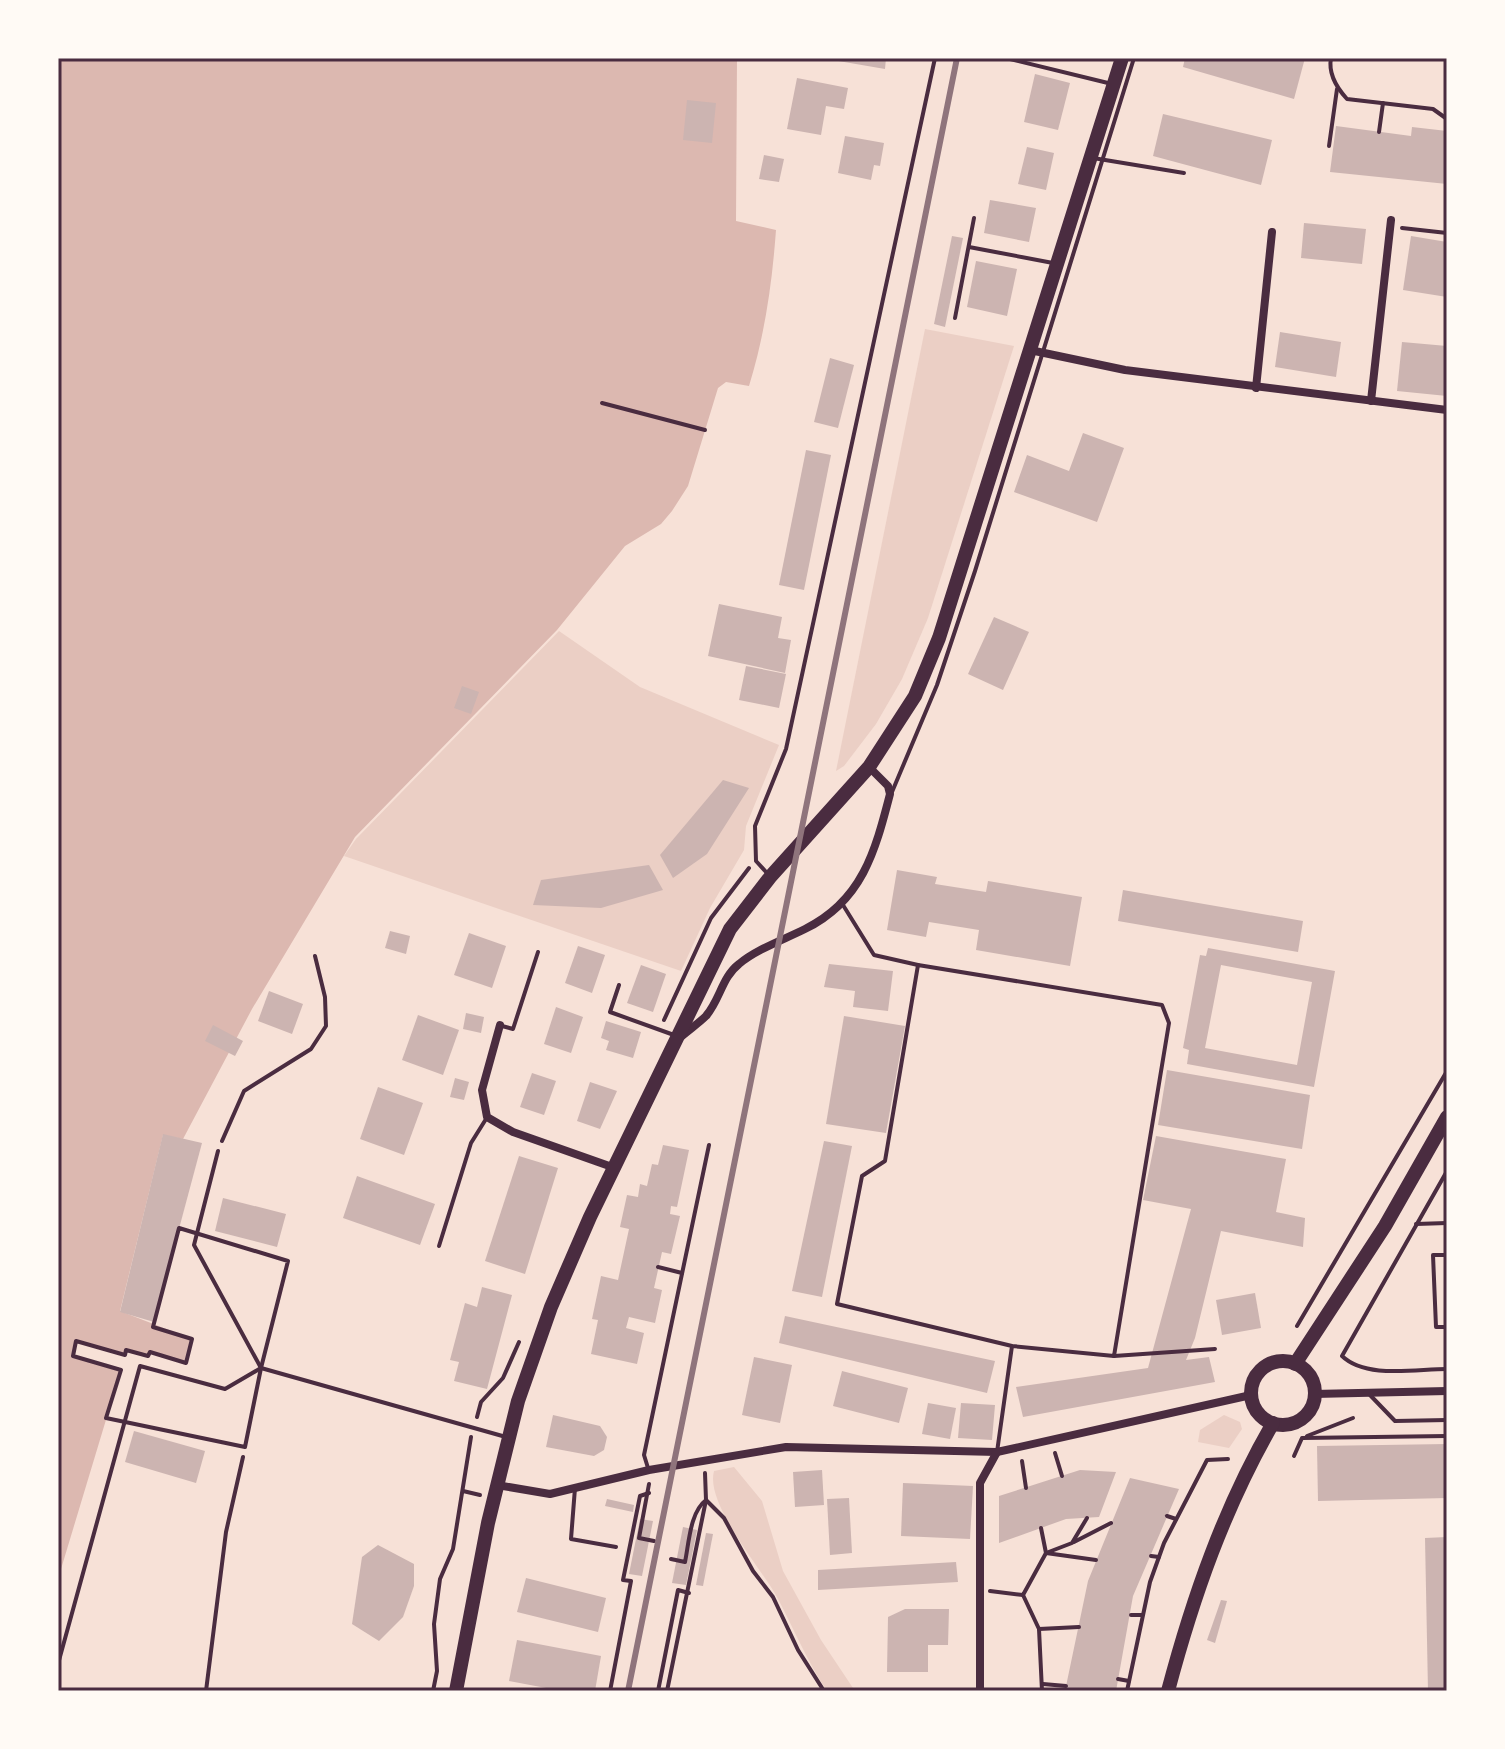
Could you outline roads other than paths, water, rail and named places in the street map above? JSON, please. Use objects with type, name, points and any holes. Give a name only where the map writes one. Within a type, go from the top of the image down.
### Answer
[{"type":"main road","points":[[456,1691],[508,1438],[551,1307],[730,929],[771,876],[869,767],[910,706],[939,638],[1037,352],[1057,264],[1098,158],[1122,58]]},
{"type":"main road","points":[[1295,1364],[1385,1226],[1447,1117]]},
{"type":"main road","points":[[1295,1364],[1309,1376],[1314,1394],[1304,1417],[1289,1424],[1273,1423],[1255,1409],[1251,1395],[1255,1377],[1268,1365],[1295,1364]]},
{"type":"main road","points":[[1168,1691],[1184,1631],[1221,1525],[1273,1423]]},
{"type":"street","points":[[1371,401],[1390,223]]},
{"type":"street","points":[[1256,388],[1272,232]]},
{"type":"street","points":[[1037,352],[1125,370],[1447,410]]},
{"type":"street","points":[[680,1038],[707,1015],[731,970],[742,961],[819,922],[843,905],[862,881],[873,858],[890,794],[888,786],[869,767]]},
{"type":"street","points":[[500,1025],[482,1090],[487,1117],[513,1132],[615,1168]]},
{"type":"street","points":[[1314,1394],[1447,1391]]},
{"type":"street","points":[[497,1485],[550,1494],[649,1470],[786,1447],[997,1452],[1251,1395]]},
{"type":"street","points":[[980,1691],[980,1483],[997,1452]]},
{"type":"lane","points":[[771,876],[756,861],[755,826],[786,749],[935,58]]},
{"type":"lane","points":[[1006,58],[1114,85]]},
{"type":"lane","points":[[890,794],[937,685],[1037,352],[1098,158],[1134,58]]},
{"type":"lane","points":[[1098,158],[1184,173]]},
{"type":"lane","points":[[955,318],[974,218]]},
{"type":"lane","points":[[969,247],[1057,264]]},
{"type":"lane","points":[[843,905],[874,955],[1162,1005],[1169,1023],[1114,1356]]},
{"type":"lane","points":[[500,1025],[513,1029],[538,952]]},
{"type":"lane","points":[[918,965],[885,1161],[862,1176],[837,1304],[1012,1346],[1114,1356],[1215,1349]]},
{"type":"lane","points":[[619,985],[610,1012],[680,1038]]},
{"type":"lane","points":[[439,1246],[471,1143],[487,1117]]},
{"type":"lane","points":[[649,1470],[644,1455],[709,1145]]},
{"type":"lane","points":[[218,1151],[194,1245],[261,1368],[508,1438]]},
{"type":"lane","points":[[179,1228],[197,1233],[288,1261],[245,1447],[106,1418],[121,1370],[73,1356],[76,1341],[125,1355],[126,1350],[148,1356],[150,1352],[186,1363],[192,1339],[153,1327],[179,1228]]},
{"type":"lane","points":[[658,1267],[682,1273]]},
{"type":"lane","points":[[997,1452],[1012,1346]]},
{"type":"lane","points":[[58,1664],[140,1366],[225,1389],[261,1368]]},
{"type":"lane","points":[[1370,1395],[1395,1421],[1447,1420]]},
{"type":"lane","points":[[575,1488],[571,1539],[616,1547]]},
{"type":"railway","points":[[628,1691],[957,58]]}]
